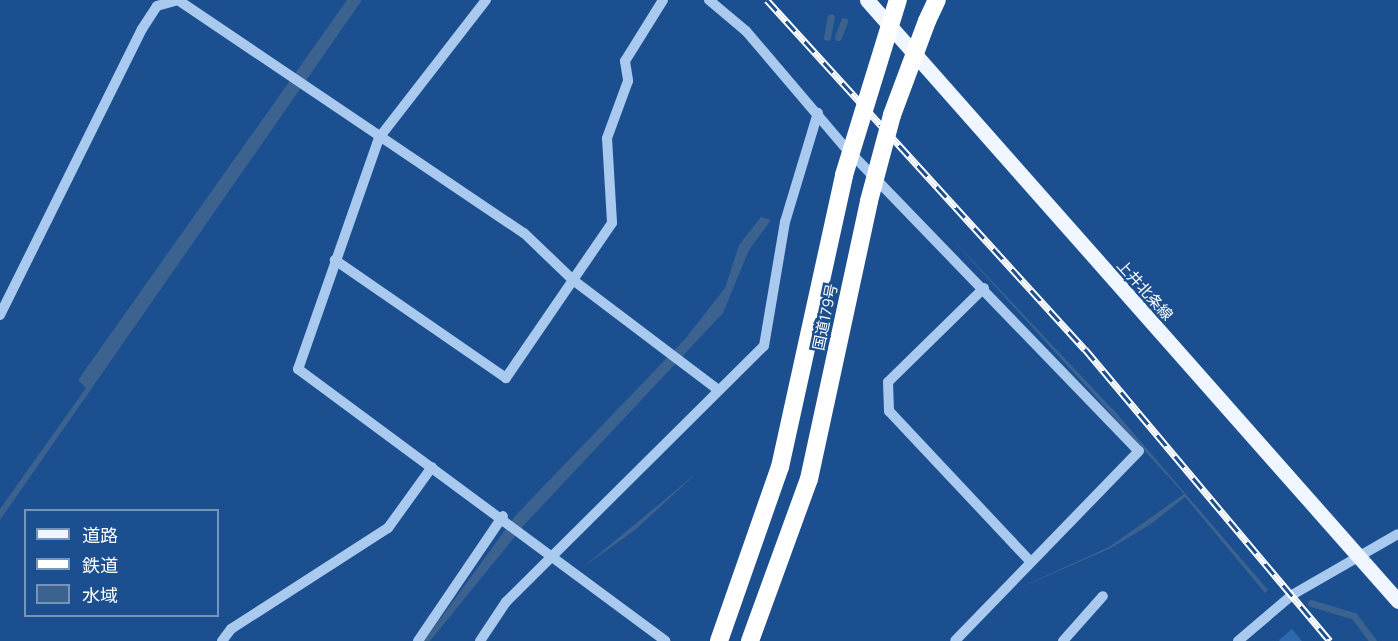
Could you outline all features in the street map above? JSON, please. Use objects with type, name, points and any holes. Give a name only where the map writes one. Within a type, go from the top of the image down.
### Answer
[{"type":"highway","name":"国道179号","points":[[719,641],[780,467],[844,175],[898,0]]},
{"type":"highway","name":"国道179号","points":[[750,641],[809,479],[869,201],[892,116],[936,0]]},
{"type":"main road","name":"上井北条線","points":[[867,0],[1359,554],[1398,601]]},
{"type":"street","points":[[0,315],[157,6],[178,0],[379,138],[524,233],[573,280],[717,389]]},
{"type":"street","points":[[486,0],[379,138],[298,369],[503,516],[665,641]]},
{"type":"street","points":[[335,260],[506,378],[612,223],[607,138],[628,81],[625,61],[663,0]]},
{"type":"street","points":[[709,0],[746,31],[818,113],[1139,451],[955,641]]},
{"type":"street","points":[[480,641],[506,602],[552,554],[717,389],[764,346],[785,222],[818,113]]},
{"type":"street","points":[[984,288],[888,381],[889,411],[1030,561]]},
{"type":"street","points":[[222,641],[231,629],[388,528],[432,467]]},
{"type":"street","points":[[418,641],[503,516]]},
{"type":"street","points":[[1238,641],[1268,612],[1359,554],[1398,534]]},
{"type":"street","points":[[1063,641],[1103,596]]},
{"type":"shaded area","points":[[1292,629],[1302,641],[1279,640]]},
{"type":"water","points":[[347,0],[362,0],[0,520],[0,509],[86,388],[78,380]]},
{"type":"water","points":[[761,217],[771,220],[749,250],[723,313],[525,524],[430,641],[424,641],[516,515],[685,339],[725,288],[739,245]]},
{"type":"water","points":[[942,228],[1118,415],[1268,590],[1265,593],[1185,497],[1151,524],[1109,549],[1010,592],[1109,547],[1184,494]]},
{"type":"water","points":[[698,472],[635,530],[582,568]]},
{"type":"waterway","points":[[827,37],[831,17]]},
{"type":"waterway","points":[[838,37],[844,21]]},
{"type":"waterway","points":[[1311,603],[1354,616],[1373,641]]},
{"type":"railway","points":[[767,0],[1085,349],[1330,641]]}]
